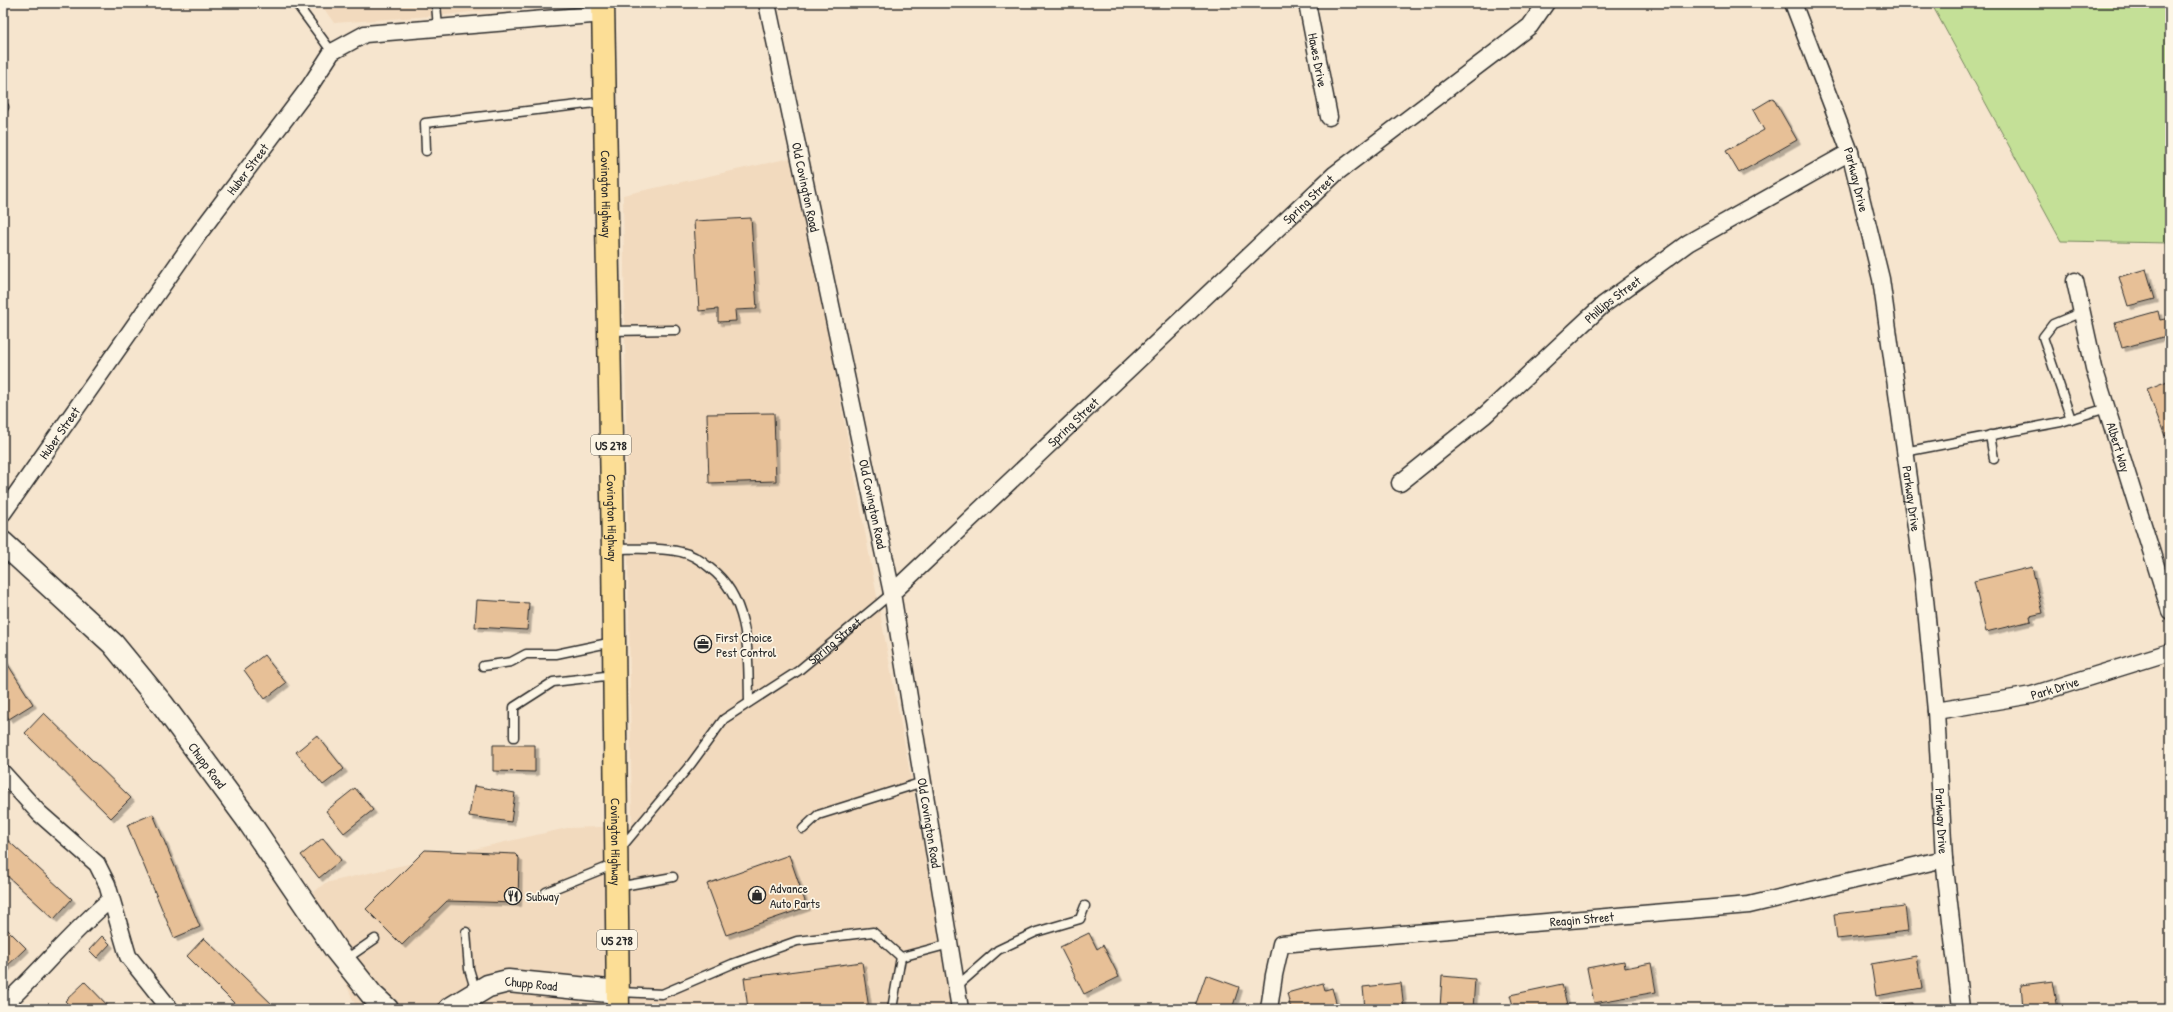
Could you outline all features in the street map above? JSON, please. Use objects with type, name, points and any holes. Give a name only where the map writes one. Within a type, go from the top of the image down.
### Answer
[{"type":"main road","name":"Covington Highway","points":[[604,8],[608,331],[613,549],[618,1001]]},
{"type":"street","name":"Old Covington Road","points":[[767,3],[892,593],[960,1009]]},
{"type":"street","name":"Hawes Drive","points":[[1307,3],[1330,117]]},
{"type":"street","name":"Spring Street","points":[[892,593],[1335,174],[1530,26],[1546,3]]},
{"type":"street","name":"Parkway Drive","points":[[1793,3],[1850,152],[1881,279],[1904,452],[1923,578],[1936,711],[1944,859],[1961,1009]]},
{"type":"street","name":"Huber Street","points":[[3,513],[200,232],[310,86],[332,52],[366,34],[438,28],[604,8]]},
{"type":"street","name":"Phillips Street","points":[[1400,483],[1485,415],[1603,305],[1615,296],[1688,243],[1850,152]]},
{"type":"street","name":"Albert Way","points":[[2076,281],[2094,368],[2170,611]]},
{"type":"street","name":"Chupp Road","points":[[3,543],[113,644],[164,704],[247,819],[344,960],[372,995],[387,1009]]},
{"type":"street","name":"Park Drive","points":[[1936,711],[2032,695],[2170,652]]},
{"type":"street","points":[[3,773],[39,813],[97,864],[107,884],[128,956],[170,1009]]},
{"type":"street","name":"Reagin Street","points":[[1269,1009],[1274,975],[1281,944],[1749,905],[1944,859]]},
{"type":"street","points":[[3,1006],[55,955],[90,916],[111,899]]},
{"type":"street","name":"Chupp Road","points":[[450,1009],[488,986],[508,981],[618,1001]]},
{"type":"lane","points":[[296,3],[332,52]]},
{"type":"lane","points":[[436,3],[438,28]]},
{"type":"lane","points":[[426,151],[425,123],[605,102]]},
{"type":"lane","points":[[2071,419],[2043,337],[2053,324],[2082,312]]},
{"type":"lane","points":[[608,331],[676,330]]},
{"type":"lane","points":[[1904,452],[2071,419],[2107,408]]},
{"type":"lane","points":[[1990,435],[1994,460]]},
{"type":"lane","points":[[613,549],[655,549],[682,552],[701,561],[723,578],[738,603],[745,627],[749,702]]},
{"type":"lane","name":"Spring Street","points":[[616,859],[691,764],[724,719],[798,671],[892,593]]},
{"type":"lane","points":[[483,666],[511,662],[526,654],[556,654],[614,642]]},
{"type":"lane","points":[[514,737],[514,708],[553,682],[614,675]]},
{"type":"lane","points":[[803,829],[818,815],[923,782]]},
{"type":"lane","points":[[546,892],[616,859]]},
{"type":"lane","points":[[616,888],[673,877]]},
{"type":"lane","points":[[957,986],[998,950],[1036,932],[1080,919],[1085,906]]},
{"type":"lane","points":[[466,932],[469,969],[476,993]]},
{"type":"lane","points":[[618,1001],[662,994],[732,964],[797,941],[873,932],[901,957]]},
{"type":"lane","points":[[344,960],[375,940]]},
{"type":"lane","points":[[901,957],[950,944]]},
{"type":"lane","points":[[892,1009],[901,957]]},
{"type":"shaded area","points":[[320,3],[545,3],[445,15],[334,23]]},
{"type":"shaded area","points":[[795,157],[954,1009],[357,1009],[308,897],[325,883],[567,828],[632,826],[623,195]]},
{"type":"green space","points":[[1931,3],[2170,3],[2170,243],[2061,241]]},
{"type":"building","points":[[1773,98],[1797,140],[1739,173],[1726,151],[1764,130],[1753,110]]},
{"type":"building","points":[[751,218],[757,309],[735,310],[736,321],[718,322],[718,309],[699,311],[694,221]]},
{"type":"building","points":[[2146,269],[2155,299],[2128,306],[2119,277]]},
{"type":"building","points":[[2158,311],[2160,320],[2170,318],[2170,335],[2122,348],[2115,323]]},
{"type":"building","points":[[2170,380],[2170,434],[2165,436],[2147,389]]},
{"type":"building","points":[[774,413],[776,481],[709,483],[707,414]]},
{"type":"building","points":[[2032,567],[2043,613],[2030,616],[2031,621],[1986,632],[1974,581]]},
{"type":"building","points":[[477,600],[529,603],[527,630],[475,627]]},
{"type":"building","points":[[264,655],[286,683],[265,699],[244,670]]},
{"type":"building","points":[[3,657],[33,704],[9,719],[3,710]]},
{"type":"building","points":[[44,713],[131,798],[111,818],[25,733]]},
{"type":"building","points":[[317,735],[344,769],[323,785],[296,752]]},
{"type":"building","points":[[493,745],[535,745],[535,772],[493,771]]},
{"type":"building","points":[[474,786],[515,793],[511,822],[469,816]]},
{"type":"building","points":[[355,788],[373,810],[344,833],[326,811]]},
{"type":"building","points":[[153,814],[200,927],[174,938],[127,825]]},
{"type":"building","points":[[3,836],[72,899],[54,919],[3,872]]},
{"type":"building","points":[[323,838],[341,860],[319,878],[301,855]]},
{"type":"building","points":[[425,850],[515,854],[519,858],[518,903],[447,901],[402,945],[366,909]]},
{"type":"building","name":"Advance Auto Parts","points":[[789,855],[807,907],[726,935],[707,884]]},
{"type":"building","points":[[1905,906],[1908,931],[1837,939],[1834,914]]},
{"type":"building","points":[[7,929],[26,948],[3,970],[3,933]]},
{"type":"building","points":[[1089,933],[1097,949],[1103,945],[1119,977],[1084,994],[1060,947]]},
{"type":"building","points":[[102,936],[110,944],[97,958],[89,950]]},
{"type":"building","points":[[204,938],[277,1009],[240,1009],[187,956]]},
{"type":"building","points":[[1916,956],[1922,988],[1876,996],[1871,964]]},
{"type":"building","points":[[1624,961],[1625,968],[1651,963],[1656,992],[1594,1003],[1587,968]]},
{"type":"building","points":[[862,962],[869,1009],[748,1009],[744,978]]},
{"type":"building","points":[[1206,975],[1239,987],[1232,1009],[1194,1009]]},
{"type":"building","points":[[1442,976],[1475,979],[1473,1009],[1440,1009]]},
{"type":"building","points":[[2053,981],[2058,1009],[2023,1009],[2021,985]]},
{"type":"building","points":[[85,982],[111,1009],[73,1009],[65,1001]]},
{"type":"building","points":[[1323,983],[1325,990],[1332,988],[1338,1009],[1291,1009],[1287,993]]},
{"type":"building","points":[[1401,983],[1404,1009],[1365,1009],[1363,987]]},
{"type":"building","points":[[1562,984],[1568,1009],[1514,1009],[1510,995]]},
{"type":"building","points":[[1913,1003],[1913,1009],[1883,1009],[1883,1005]]},
{"type":"place","name":"First Choice Pest Control","points":[[703,644]]},
{"type":"place","name":"Advance Auto Parts","points":[[757,895]]},
{"type":"place","name":"Subway","points":[[513,896]]}]
